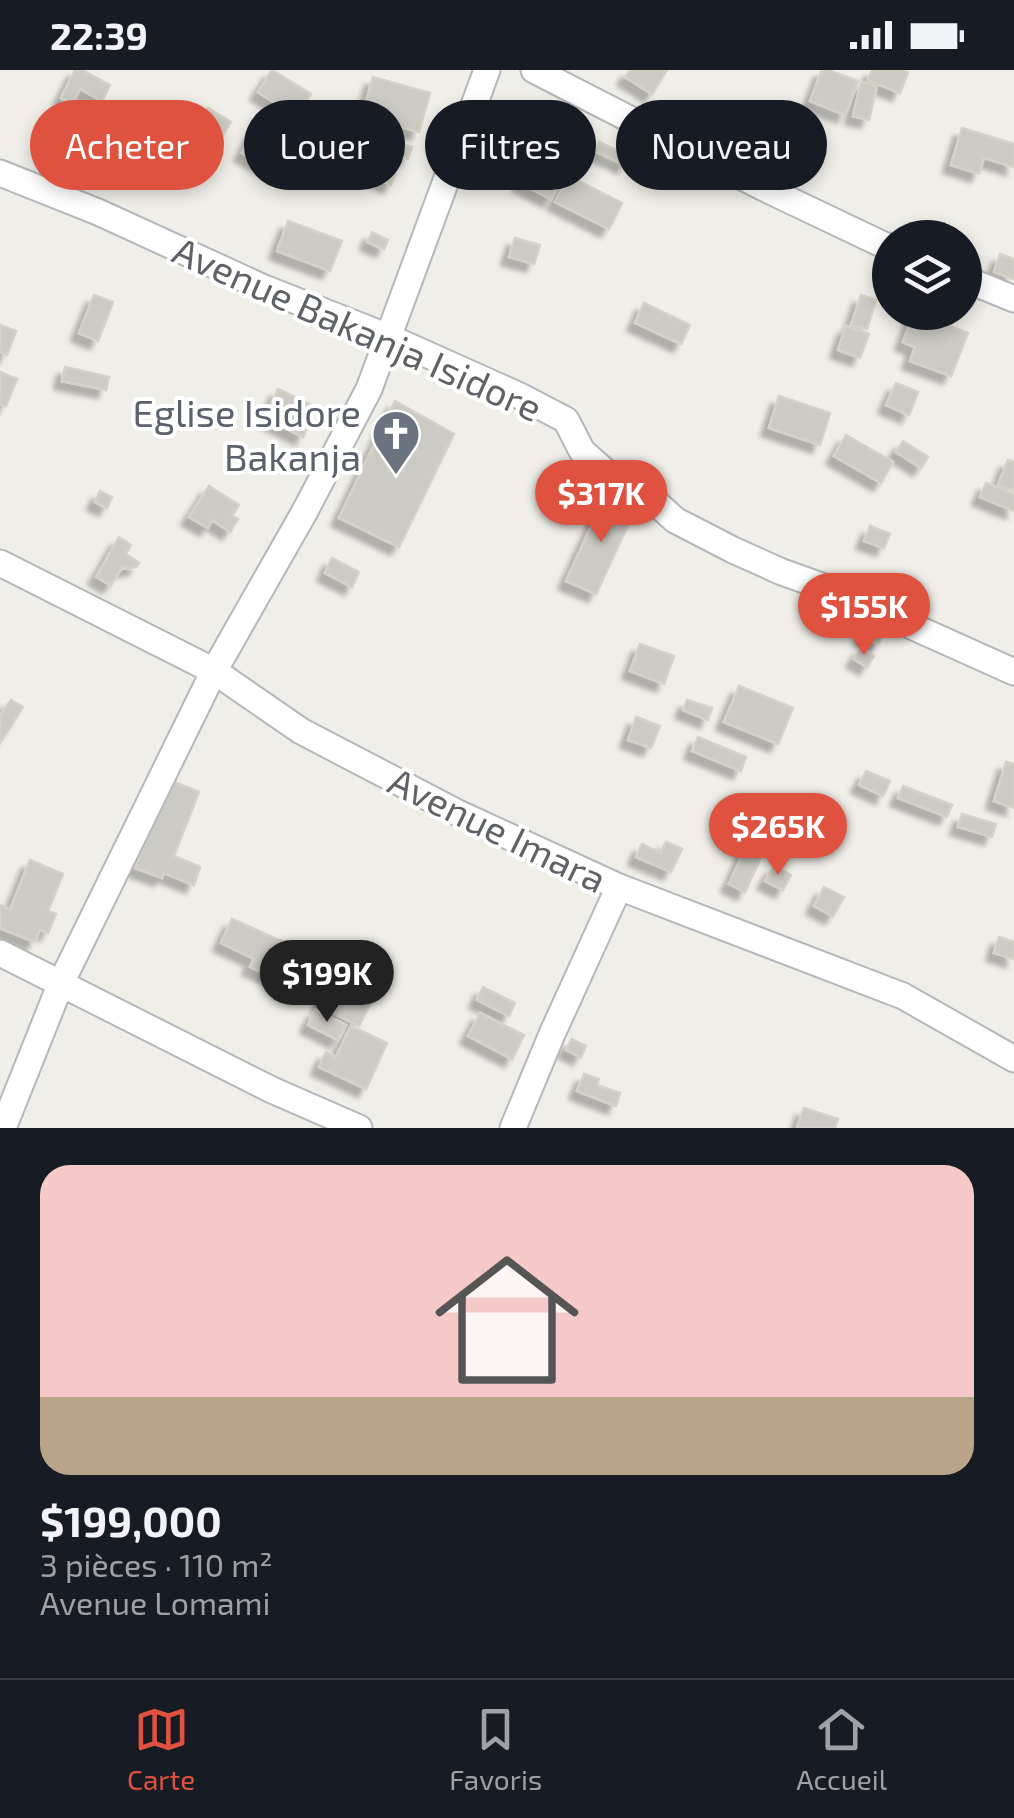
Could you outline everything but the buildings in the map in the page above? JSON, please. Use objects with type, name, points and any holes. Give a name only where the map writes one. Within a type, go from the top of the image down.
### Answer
[{"type":"street","points":[[3,1128],[62,984],[214,671],[370,389],[486,70]]},
{"type":"street","points":[[534,70],[872,239]]},
{"type":"street","name":"Avenue Bakanja Isidore","points":[[0,173],[475,375],[566,420],[582,451],[608,474],[651,498],[676,520],[749,557],[1014,672]]},
{"type":"street","points":[[982,286],[1014,299]]},
{"type":"street","name":"Avenue Imara","points":[[0,563],[214,671],[301,731],[458,812],[619,887],[902,996],[1014,1059]]},
{"type":"street","points":[[513,1128],[619,887]]},
{"type":"street","points":[[0,953],[272,1090],[359,1128]]},
{"type":"place","name":"Eglise Isidore Bakanja","points":[[396,476]]}]
